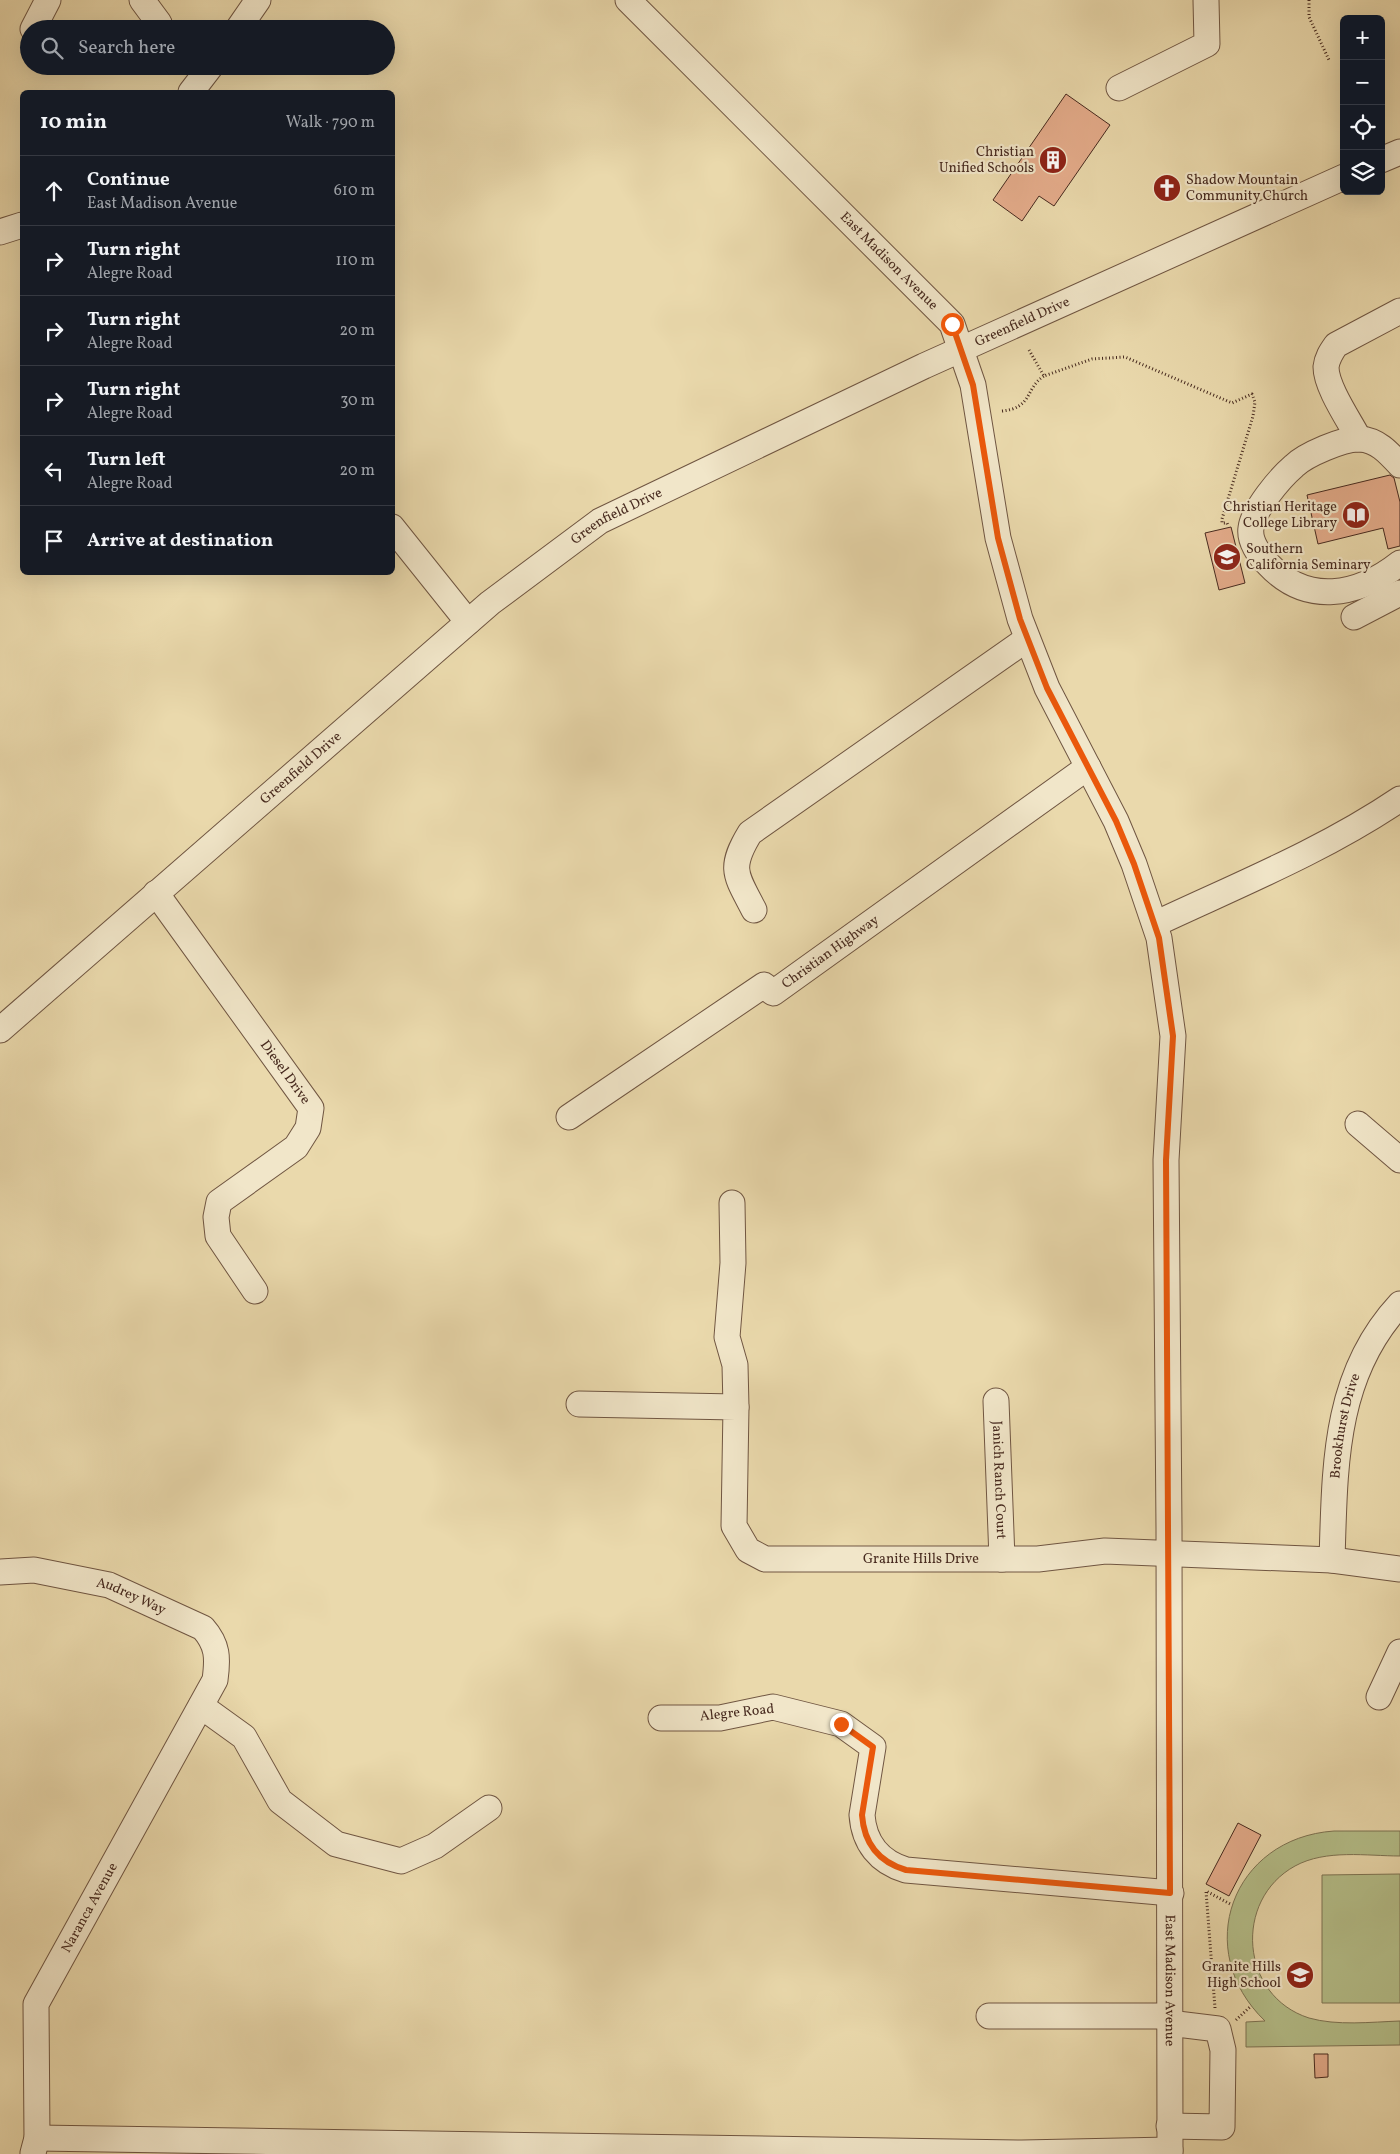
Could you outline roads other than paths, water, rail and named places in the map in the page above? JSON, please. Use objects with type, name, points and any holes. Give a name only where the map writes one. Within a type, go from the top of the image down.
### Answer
[{"type":"street","points":[[37,20],[48,0]]},
{"type":"street","points":[[142,0],[156,20]]},
{"type":"street","points":[[244,20],[258,0]]},
{"type":"street","name":"East Madison Avenue","points":[[628,0],[952,324],[973,385],[1000,546],[1027,639],[1047,688],[1116,821],[1159,938],[1173,1036],[1166,1160],[1170,2144]]},
{"type":"street","points":[[1119,88],[1207,44],[1206,0]]},
{"type":"street","points":[[193,90],[204,75]]},
{"type":"street","points":[[1385,158],[1400,152]]},
{"type":"street","name":"Greenfield Drive","points":[[0,1030],[468,622],[600,521],[962,349],[1340,179]]},
{"type":"street","points":[[0,232],[20,226]]},
{"type":"street","points":[[1359,439],[1329,381],[1326,366],[1329,354],[1336,345],[1400,312]]},
{"type":"street","points":[[1400,464],[1373,441],[1359,439],[1332,446],[1295,464],[1279,481],[1256,513],[1251,526],[1251,536],[1256,549],[1278,575],[1311,591],[1346,591],[1362,586],[1400,563]]},
{"type":"street","points":[[395,531],[468,622]]},
{"type":"street","points":[[1354,617],[1400,593]]},
{"type":"street","points":[[754,910],[736,874],[739,852],[750,834],[1027,639]]},
{"type":"street","name":"Christian Highway","points":[[569,1117],[764,986],[773,993],[1088,767]]},
{"type":"street","points":[[1155,924],[1303,856],[1342,835],[1400,799]]},
{"type":"street","name":"Diesel Drive","points":[[156,893],[311,1108],[308,1128],[296,1147],[219,1202],[216,1217],[218,1236],[255,1291]]},
{"type":"street","points":[[1358,1124],[1400,1160]]},
{"type":"street","name":"Granite Hills Drive","points":[[732,1203],[733,1263],[727,1336],[735,1365],[734,1526],[748,1550],[765,1560],[1038,1559],[1105,1551],[1169,1552],[1332,1560],[1400,1569]]},
{"type":"street","name":"Brookhurst Drive","points":[[1332,1560],[1336,1455],[1346,1403],[1371,1342],[1383,1322],[1400,1304]]},
{"type":"street","name":"Janich Ranch Court","points":[[996,1401],[1002,1559]]},
{"type":"street","points":[[579,1404],[736,1407]]},
{"type":"street","name":"Audrey Way","points":[[0,1572],[34,1570],[108,1585],[203,1628],[213,1639],[218,1654],[215,1680]]},
{"type":"street","points":[[1379,1698],[1400,1652]]},
{"type":"street","name":"Naranca Avenue","points":[[35,2146],[36,2004],[215,1680]]},
{"type":"street","points":[[201,1706],[244,1737],[280,1801],[336,1844],[401,1861],[435,1846],[489,1808]]},
{"type":"street","name":"Alegre Road","points":[[661,1718],[720,1718],[773,1707],[841,1724],[873,1747],[862,1825],[865,1836],[876,1853],[895,1867],[906,1870],[1170,1893]]},
{"type":"street","points":[[35,2146],[1022,2153],[1170,2144],[1228,2132],[1223,2050],[1218,2029],[1169,2020],[989,2016]]},
{"type":"place","name":"Christian Unified Schools","points":[[1053,160]]},
{"type":"place","name":"Shadow Mountain Community Church","points":[[1167,188]]},
{"type":"place","name":"Christian Heritage College Library","points":[[1356,515]]},
{"type":"place","name":"Southern California Seminary","points":[[1227,557]]},
{"type":"place","name":"Granite Hills High School","points":[[1300,1975]]}]
